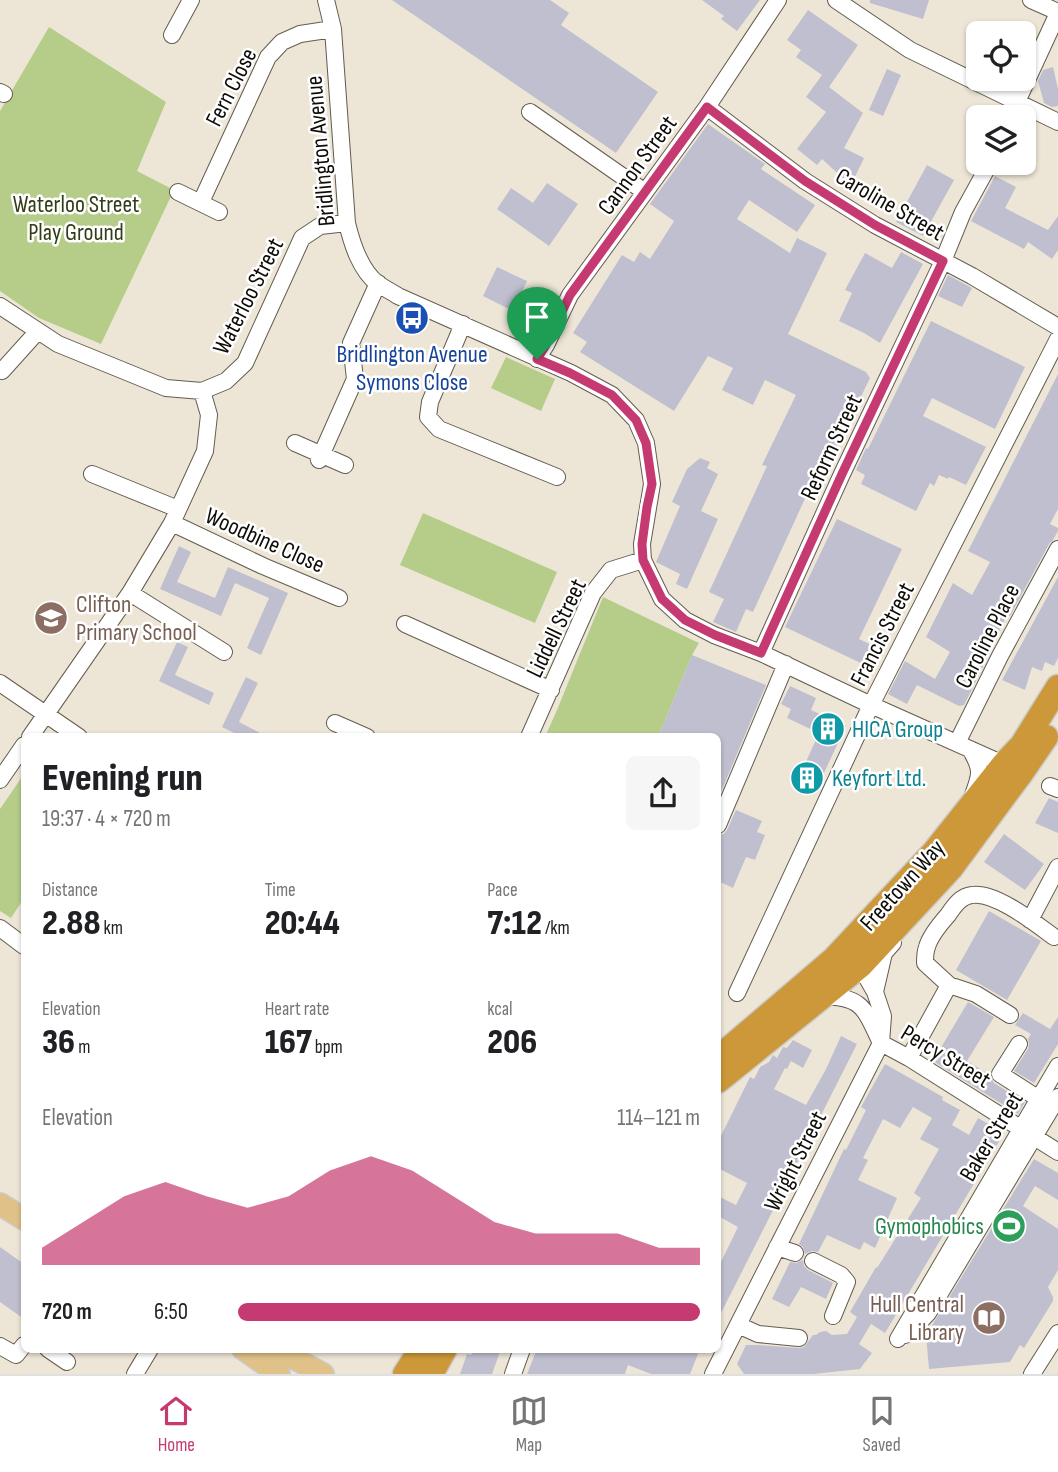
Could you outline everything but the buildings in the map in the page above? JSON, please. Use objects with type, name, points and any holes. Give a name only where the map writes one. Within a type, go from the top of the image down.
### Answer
[{"type":"highway","name":"Freetown Way","points":[[1013,768],[1022,745],[1058,687]]},
{"type":"highway","name":"Freetown Way","points":[[721,1079],[860,966],[951,868],[975,818],[1013,768],[1058,719]]},
{"type":"highway","name":"Freetown Way","points":[[721,1055],[834,958],[934,852],[975,818]]},
{"type":"highway","points":[[418,1364],[438,1353]]},
{"type":"highway","points":[[447,1374],[458,1353]]},
{"type":"main road","points":[[0,1204],[21,1217]]},
{"type":"main road","points":[[249,1353],[279,1374]]},
{"type":"main road","points":[[284,1353],[323,1374]]},
{"type":"main road","points":[[303,1363],[341,1374]]},
{"type":"main road","points":[[391,1374],[418,1364]]},
{"type":"street","points":[[172,35],[191,0]]},
{"type":"street","name":"Bridlington Avenue","points":[[326,0],[333,29],[347,223],[350,237],[365,270],[378,284],[398,296],[570,373],[612,395],[636,420],[646,443],[652,484],[642,544],[643,560],[662,599],[685,620],[1013,768]]},
{"type":"street","name":"Cannon Street","points":[[537,359],[570,295],[707,107],[778,0]]},
{"type":"street","points":[[836,0],[909,50],[1004,105]]},
{"type":"street","points":[[1015,105],[1058,13],[1031,0]]},
{"type":"street","name":"Fern Close","points":[[201,202],[268,57],[282,42],[300,34],[333,29]]},
{"type":"street","name":"Caroline Street","points":[[707,107],[805,181],[875,225],[1058,327]]},
{"type":"street","points":[[530,112],[645,192]]},
{"type":"street","points":[[1036,116],[1058,122]]},
{"type":"street","name":"Reform Street","points":[[761,653],[943,261],[963,212],[983,175]]},
{"type":"street","points":[[178,192],[219,212]]},
{"type":"street","name":"Waterloo Street","points":[[202,391],[226,381],[245,363],[302,238],[320,226],[347,223]]},
{"type":"street","points":[[320,457],[355,379],[351,343],[378,284]]},
{"type":"street","points":[[0,306],[58,344],[166,388],[202,391],[209,415],[205,451],[175,516],[130,593],[33,733]]},
{"type":"street","points":[[463,324],[430,402],[428,417],[439,429],[557,477]]},
{"type":"street","points":[[0,370],[2,371],[38,331]]},
{"type":"street","name":"Francis Street","points":[[737,993],[871,705],[1058,339]]},
{"type":"street","points":[[295,443],[320,457],[345,465]]},
{"type":"street","name":"Woodbine Close","points":[[92,474],[175,516],[263,566],[339,598]]},
{"type":"street","name":"Caroline Place","points":[[963,746],[1000,656],[1058,549]]},
{"type":"street","name":"Liddell Street","points":[[531,733],[593,593],[611,570],[643,560]]},
{"type":"street","points":[[130,593],[224,652]]},
{"type":"street","points":[[405,624],[551,690]]},
{"type":"street","points":[[721,818],[786,664]]},
{"type":"street","points":[[0,683],[73,733]]},
{"type":"street","points":[[335,723],[358,733]]},
{"type":"street","points":[[875,992],[884,953],[976,848],[975,818],[980,776],[977,761],[963,746]]},
{"type":"street","points":[[0,780],[21,749]]},
{"type":"street","points":[[1030,920],[1056,876]]},
{"type":"street","points":[[1010,1015],[976,994],[949,985],[936,975],[925,963],[927,947],[958,902],[971,894],[984,895],[1003,903],[1054,937]]},
{"type":"street","points":[[0,928],[21,944]]},
{"type":"street","points":[[834,958],[860,966]]},
{"type":"street","name":"Wright Street","points":[[713,1374],[881,1043],[883,1016],[875,992],[860,966]]},
{"type":"street","points":[[909,1058],[949,985]]},
{"type":"street","points":[[822,996],[841,996],[855,1000],[867,1013],[881,1043]]},
{"type":"street","name":"Percy Street","points":[[881,1043],[1058,1152]]},
{"type":"street","points":[[1019,1044],[1000,1074],[1038,1099]]},
{"type":"street","name":"Baker Street","points":[[1058,1066],[1038,1099],[1028,1133],[928,1313],[912,1330],[898,1339],[1028,1133],[1058,1097]]},
{"type":"street","points":[[777,1247],[794,1253]]},
{"type":"street","points":[[813,1261],[841,1275],[847,1282],[833,1316]]},
{"type":"street","points":[[738,1325],[758,1334],[799,1338]]},
{"type":"street","points":[[1032,1374],[1058,1333]]},
{"type":"street","points":[[0,1346],[16,1355],[21,1349]]},
{"type":"street","points":[[54,1353],[67,1362]]},
{"type":"street","points":[[135,1374],[148,1353]]},
{"type":"street","points":[[513,1374],[521,1353]]},
{"type":"green space","name":"Waterloo Street Play Ground","points":[[49,27],[166,102],[137,171],[174,190],[101,344],[39,318],[0,291],[0,111]]},
{"type":"green space","points":[[506,357],[555,379],[541,411],[491,388]]},
{"type":"green space","points":[[423,513],[557,572],[535,623],[400,565]]},
{"type":"green space","points":[[603,597],[699,643],[660,733],[547,733]]},
{"type":"green space","points":[[21,778],[21,903],[11,918],[0,911],[0,809]]},
{"type":"place","name":"Bridlington Avenue Symons Close","points":[[412,318]]},
{"type":"place","name":"Clifton Primary School","points":[[51,618]]},
{"type":"place","name":"HICA Group","points":[[828,729]]},
{"type":"place","name":"Keyfort Ltd.","points":[[807,778]]},
{"type":"place","name":"Gymophobics","points":[[1009,1226]]},
{"type":"place","name":"Hull Central Library","points":[[989,1318]]},
{"type":"route","points":[[707,107],[805,181],[875,225],[943,261],[761,653],[685,620],[662,599],[643,560],[642,544],[652,484],[646,443],[636,420],[612,395],[537,359],[570,295],[707,107]]}]
